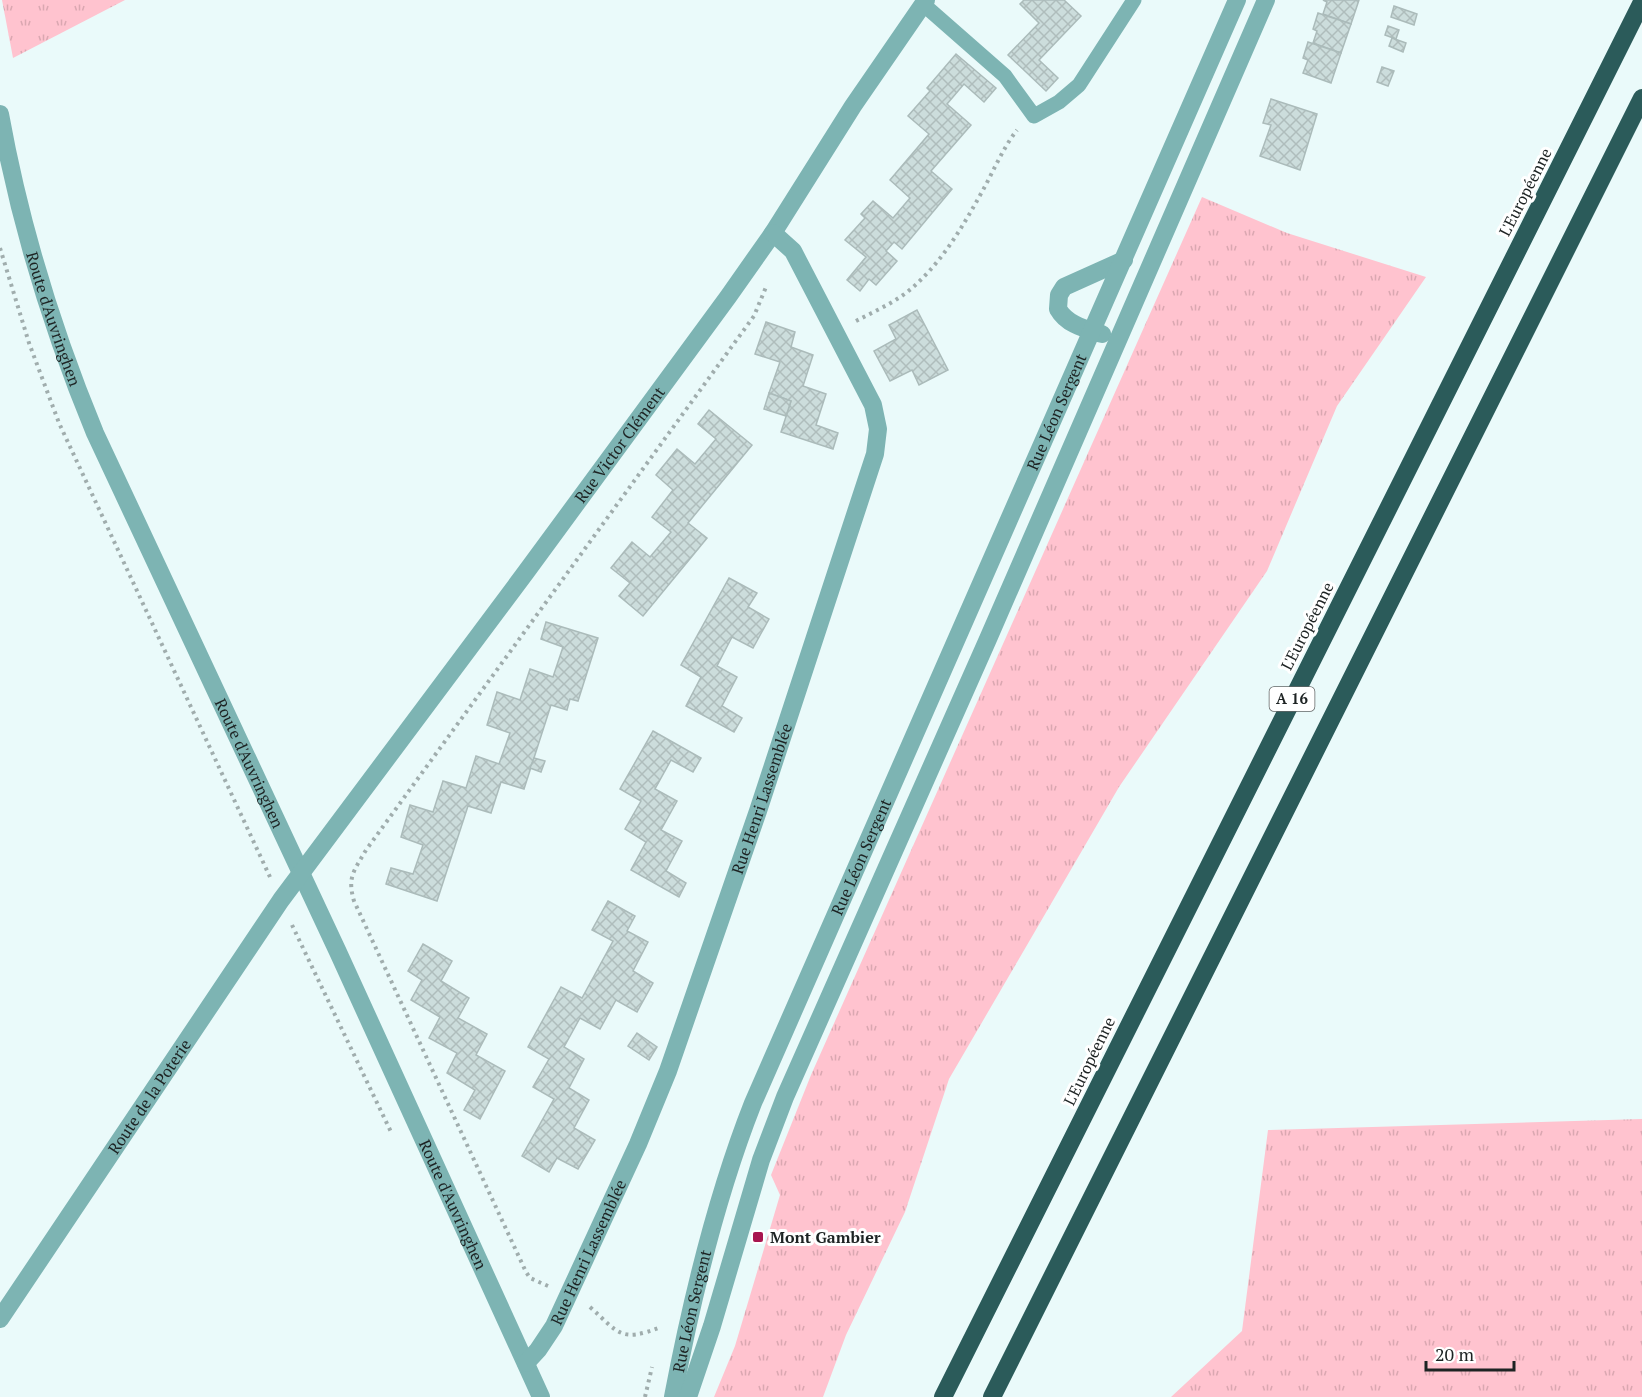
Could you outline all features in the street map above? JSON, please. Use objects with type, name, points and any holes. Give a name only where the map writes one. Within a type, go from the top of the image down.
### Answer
[{"type":"highway","name":"L'Européenne","points":[[943,1397],[1642,2]]},
{"type":"highway","name":"A 16","points":[[992,1397],[1642,98]]},
{"type":"street","name":"Rue Léon Sergent","points":[[673,1397],[695,1291],[731,1162],[746,1122],[1238,0]]},
{"type":"street","name":"Rue Léon Sergent","points":[[688,1397],[712,1326],[761,1160],[785,1096],[1266,0]]},
{"type":"street","name":"Rue Victor Clément","points":[[300,873],[526,572],[773,233],[853,106],[925,2]]},
{"type":"street","name":"Route d'Auvringhen","points":[[0,114],[32,257],[75,385],[129,508],[542,1397]]},
{"type":"street","name":"Rue Henri Lassemblée","points":[[526,1363],[546,1340],[570,1294],[639,1144],[668,1071],[872,469],[878,441],[873,405],[793,251],[773,233]]},
{"type":"street","name":"Rue Léon Sergent","points":[[1118,338],[1070,322],[1060,314],[1057,305],[1064,287],[1124,260]]},
{"type":"street","name":"Route de la Poterie","points":[[0,1319],[300,873]]},
{"type":"lane","points":[[1034,116],[1059,102],[1079,85],[1134,0]]},
{"type":"lane","name":"Rue Victor Clément","points":[[925,2],[1005,76],[1034,116]]},
{"type":"path","points":[[835,330],[897,299],[926,275],[961,229],[1009,141],[1017,130],[1034,116]]},
{"type":"path","points":[[0,248],[25,332],[58,423],[280,900],[392,1133]]},
{"type":"path","points":[[661,1327],[644,1334],[625,1336],[618,1333],[581,1300],[530,1278],[354,901],[350,886],[354,871],[366,850],[754,316],[765,292],[766,282]]},
{"type":"green space","points":[[2,0],[125,0],[13,58]]},
{"type":"green space","points":[[1202,197],[1287,233],[1426,277],[1337,406],[1267,571],[1119,787],[949,1079],[905,1212],[846,1335],[823,1397],[714,1397],[735,1346],[780,1195],[771,1175],[811,1075]]},
{"type":"green space","points":[[1642,1119],[1642,1397],[1171,1397],[1242,1331],[1268,1130]]},
{"type":"building","points":[[1024,0],[1064,0],[1081,16],[1039,60],[1058,78],[1046,91],[1008,55],[1039,23],[1020,4]]},
{"type":"building","points":[[1323,0],[1359,0],[1351,24],[1323,14],[1327,2]]},
{"type":"building","points":[[1394,6],[1417,14],[1414,25],[1391,17]]},
{"type":"building","points":[[1318,13],[1351,24],[1341,53],[1313,43],[1317,31],[1313,29]]},
{"type":"building","points":[[1388,26],[1399,30],[1396,39],[1385,35]]},
{"type":"building","points":[[1392,38],[1406,43],[1403,52],[1389,46]]},
{"type":"building","points":[[1308,42],[1341,53],[1331,83],[1303,73],[1308,60],[1303,58]]},
{"type":"building","points":[[956,54],[996,88],[984,102],[964,84],[947,104],[971,125],[931,171],[952,189],[902,249],[894,242],[886,251],[897,261],[876,285],[869,279],[860,291],[847,280],[866,257],[845,240],[865,218],[861,214],[873,201],[893,218],[910,198],[890,180],[929,134],[908,116],[930,91],[927,88]]},
{"type":"building","points":[[1382,67],[1394,71],[1388,86],[1377,82]]},
{"type":"building","points":[[1271,99],[1317,114],[1300,170],[1260,156],[1271,125],[1263,123]]},
{"type":"building","points":[[917,310],[948,370],[919,385],[912,370],[890,381],[874,351],[896,339],[889,325]]},
{"type":"building","points":[[766,322],[795,332],[791,347],[813,355],[803,386],[826,394],[816,425],[838,433],[833,449],[781,432],[791,401],[769,393],[780,362],[755,354]]},
{"type":"building","points":[[769,393],[791,401],[786,416],[764,409]]},
{"type":"building","points":[[709,410],[752,445],[688,523],[707,538],[643,616],[619,596],[630,583],[611,568],[632,542],[650,557],[671,532],[652,517],[673,490],[656,475],[677,449],[695,464],[716,439],[698,424]]},
{"type":"building","points":[[729,578],[757,593],[748,607],[769,619],[753,648],[732,637],[717,666],[737,677],[722,706],[742,718],[734,732],[686,706],[701,677],[681,665]]},
{"type":"building","points":[[546,622],[598,638],[578,701],[570,699],[567,710],[551,705],[524,789],[501,782],[491,813],[468,806],[437,901],[386,884],[391,868],[413,874],[423,845],[401,837],[410,805],[433,812],[443,781],[466,788],[476,756],[499,764],[510,733],[487,725],[497,692],[520,700],[530,669],[553,677],[563,647],[541,639]]},
{"type":"building","points":[[653,731],[701,758],[693,772],[671,760],[655,789],[677,801],[661,830],[682,841],[666,871],[686,883],[679,897],[631,870],[646,842],[625,829],[641,801],[620,789]]},
{"type":"building","points":[[534,758],[545,761],[541,772],[530,768]]},
{"type":"building","points":[[608,901],[635,916],[627,931],[648,942],[633,971],[653,983],[637,1012],[616,1000],[600,1029],[580,1018],[564,1047],[584,1059],[569,1088],[589,1100],[574,1128],[595,1140],[578,1169],[557,1158],[549,1172],[522,1156],[554,1099],[533,1087],[549,1059],[528,1047],[561,987],[582,998],[613,941],[592,930]]},
{"type":"building","points":[[423,944],[452,961],[441,981],[469,998],[458,1018],[487,1034],[476,1055],[505,1071],[480,1119],[464,1110],[475,1090],[447,1073],[457,1053],[429,1038],[440,1017],[411,1000],[422,980],[408,971]]},
{"type":"building","points":[[637,1033],[657,1047],[649,1060],[628,1046]]},
{"type":"place","name":"Mont Gambier","points":[[758,1237]]}]
